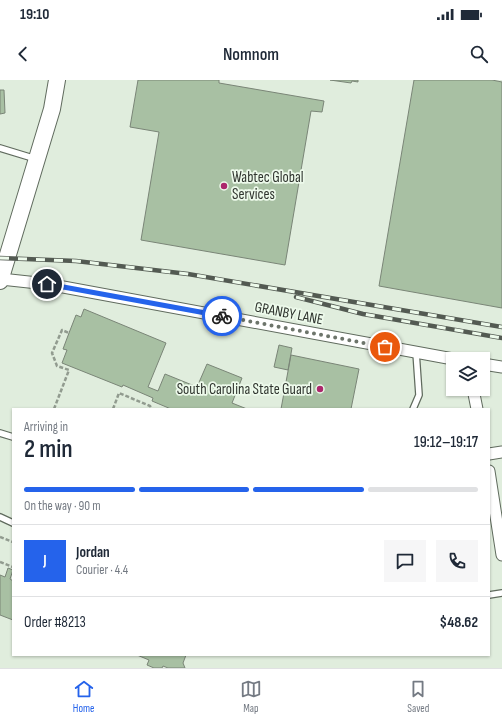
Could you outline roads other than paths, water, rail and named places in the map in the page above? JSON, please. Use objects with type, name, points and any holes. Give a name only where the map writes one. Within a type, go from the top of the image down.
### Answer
[{"type":"main road","points":[[0,280],[52,109],[57,80]]},
{"type":"street","name":"GRANBY LANE","points":[[0,280],[47,284],[446,358]]},
{"type":"street","points":[[490,365],[502,368]]},
{"type":"street","points":[[474,396],[477,408]]},
{"type":"street","points":[[490,454],[502,452]]},
{"type":"street","points":[[490,477],[502,555]]},
{"type":"lane","points":[[0,148],[36,159]]},
{"type":"lane","points":[[413,408],[419,395],[416,352]]},
{"type":"lane","points":[[0,433],[12,436]]},
{"type":"lane","points":[[0,518],[12,523]]},
{"type":"lane","points":[[490,595],[502,593]]},
{"type":"railway","points":[[0,258],[76,261],[188,274],[502,327]]},
{"type":"railway","points":[[296,297],[363,314],[502,338]]},
{"type":"place","name":"Wabtec Global Services","points":[[224,186]]},
{"type":"place","name":"South Carolina State Guard","points":[[320,389]]}]
